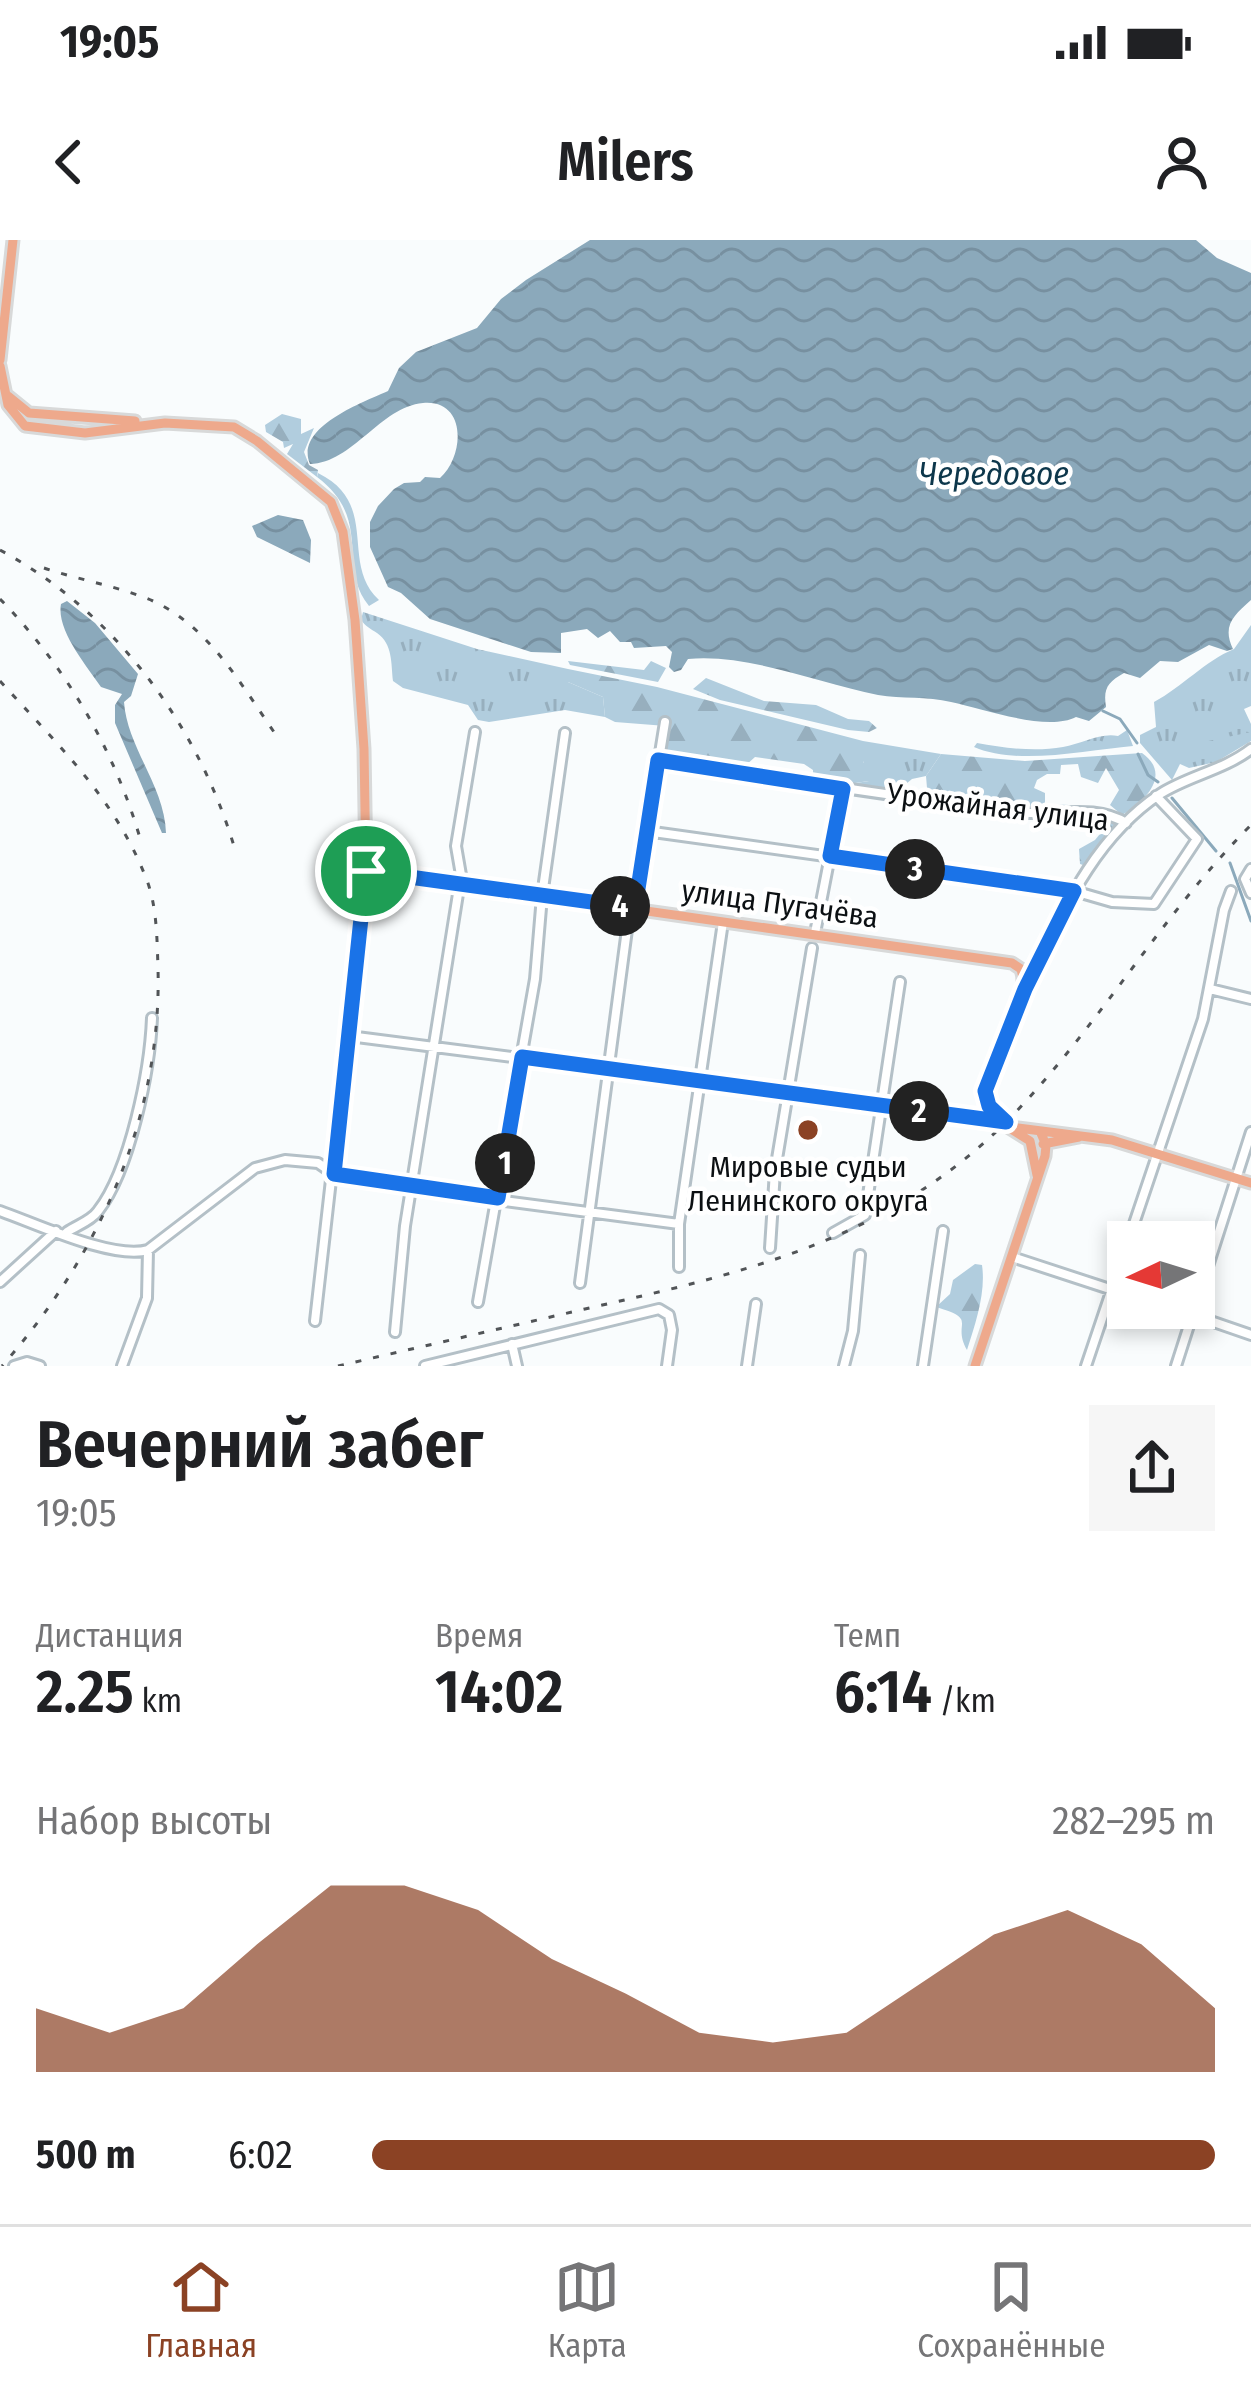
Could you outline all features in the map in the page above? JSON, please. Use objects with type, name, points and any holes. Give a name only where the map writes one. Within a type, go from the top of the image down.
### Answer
[{"type":"main road","points":[[13,240],[4,284],[0,363],[2,393],[19,422],[85,433],[165,423],[234,428],[250,435],[331,502],[343,532],[352,598],[363,715],[366,871]]},
{"type":"main road","name":"улица Пугачёва","points":[[366,871],[994,958],[1021,969]]},
{"type":"main road","points":[[1021,969],[1025,989],[985,1099],[1005,1123],[1030,1141],[1046,1145],[1084,1136],[1112,1140],[1251,1184]]},
{"type":"main road","points":[[1005,1123],[1067,1138]]},
{"type":"main road","points":[[1037,1175],[1046,1145],[1040,1131]]},
{"type":"main road","points":[[1042,1163],[1067,1138]]},
{"type":"main road","points":[[1030,1141],[1037,1175]]},
{"type":"main road","points":[[975,1366],[1046,1145]]},
{"type":"street","points":[[580,1283],[632,908],[665,722]]},
{"type":"street","points":[[395,1332],[405,1226],[459,884],[456,846],[475,732]]},
{"type":"street","points":[[478,1302],[535,979],[565,733]]},
{"type":"street","points":[[1025,989],[1088,867],[1126,823],[1156,796],[1251,749]]},
{"type":"street","name":"Урожайная улица","points":[[658,760],[1023,813],[1112,814],[1126,823]]},
{"type":"street","points":[[815,933],[843,789]]},
{"type":"street","points":[[646,831],[1074,891],[1112,902],[1154,904],[1197,839],[1156,796]]},
{"type":"street","points":[[315,1321],[366,871]]},
{"type":"street","points":[[1249,872],[1246,886],[1251,893]]},
{"type":"street","points":[[1133,1221],[1149,1172],[1160,1155],[1210,988],[1231,891]]},
{"type":"street","points":[[680,1267],[680,1224],[723,920]]},
{"type":"street","points":[[770,1248],[775,1171],[812,948]]},
{"type":"street","points":[[1021,969],[1038,963]]},
{"type":"street","points":[[833,1233],[865,1215],[900,982]]},
{"type":"street","points":[[1210,988],[1251,999]]},
{"type":"street","points":[[0,1282],[62,1232],[93,1217],[111,1186],[143,1090],[152,1018]]},
{"type":"street","points":[[349,1036],[1005,1123]]},
{"type":"street","points":[[968,1115],[985,1099]]},
{"type":"street","points":[[1215,1245],[1251,1132]]},
{"type":"street","points":[[0,1211],[120,1253],[148,1250],[255,1168],[285,1160],[318,1163],[334,1174],[413,1189],[680,1224]]},
{"type":"street","points":[[923,1366],[943,1231]]},
{"type":"street","points":[[122,1366],[147,1298],[148,1250]]},
{"type":"street","points":[[844,1366],[853,1331],[860,1256]]},
{"type":"street","points":[[1012,1257],[1107,1289]]},
{"type":"street","points":[[1086,1366],[1107,1300]]},
{"type":"street","points":[[747,1366],[756,1304]]},
{"type":"street","points":[[424,1366],[659,1309],[669,1315],[672,1330],[667,1366]]},
{"type":"street","points":[[1215,1322],[1251,1335]]},
{"type":"street","points":[[1176,1366],[1187,1329]]},
{"type":"street","points":[[512,1344],[518,1366]]},
{"type":"street","points":[[14,1366],[27,1362],[40,1366]]},
{"type":"green space","points":[[282,414],[301,419],[301,434],[314,428],[304,452],[309,465],[318,470],[317,477],[287,454],[293,444],[284,448],[283,442],[266,432],[265,425]]},
{"type":"green space","points":[[318,473],[348,501],[361,569],[379,600],[369,606],[355,575],[345,510]]},
{"type":"green space","points":[[363,612],[477,649],[568,669],[568,682],[603,697],[605,717],[565,710],[489,722],[478,720],[468,705],[403,688],[393,681],[386,643],[361,620]]},
{"type":"green space","points":[[1251,625],[1251,706],[1244,709],[1251,724],[1251,741],[1216,762],[1189,768],[1180,764],[1172,780],[1140,743],[1140,735],[1156,727],[1154,702],[1234,649]]},
{"type":"green space","points":[[568,661],[644,670],[651,661],[666,668],[658,682]]},
{"type":"green space","points":[[568,669],[657,687],[863,741],[863,762],[874,773],[869,781],[841,785],[813,780],[813,770],[804,764],[755,757],[745,766],[718,766],[665,755],[666,726],[605,717],[603,697],[568,682]]},
{"type":"green space","points":[[706,678],[764,701],[816,705],[848,719],[869,721],[877,728],[848,730],[720,700],[693,689]]},
{"type":"green space","points":[[1127,730],[1133,746],[1031,756],[974,747],[977,743],[1020,749],[1070,746]]},
{"type":"green space","points":[[1251,732],[1251,741],[1229,745],[1216,762],[1192,755],[1192,747],[1199,743]]},
{"type":"green space","points":[[863,741],[941,754],[926,776],[900,789],[864,788],[856,783],[869,781],[860,751]]},
{"type":"green space","points":[[1142,753],[1151,761],[1155,778],[1147,795],[1122,815],[1110,805],[1119,790],[1106,768],[1098,783],[1081,777],[1078,764],[1061,765],[1060,774],[1037,780],[1034,788],[1045,793],[1045,804],[1069,805],[1056,809],[943,798],[927,788],[926,776],[941,754],[1025,761]]},
{"type":"green space","points":[[1112,819],[1119,825],[1086,866],[1080,864],[1079,849],[1095,840]]},
{"type":"green space","points":[[975,1264],[982,1265],[983,1286],[967,1350],[961,1319],[936,1307],[950,1294],[953,1280]]},
{"type":"water","name":"Чередовое","points":[[590,240],[1196,240],[1217,258],[1251,273],[1251,600],[1231,622],[1233,649],[1209,645],[1178,662],[1160,661],[1140,678],[1124,673],[1108,686],[1106,707],[1089,721],[1076,717],[1049,722],[942,700],[878,695],[734,660],[688,659],[674,672],[669,667],[672,652],[666,646],[634,648],[610,631],[598,638],[587,629],[561,633],[561,653],[531,652],[430,619],[388,587],[370,547],[370,522],[394,489],[425,477],[440,478],[457,444],[454,419],[437,404],[408,407],[340,455],[310,464],[312,439],[334,418],[388,391],[399,368],[416,352],[477,328],[501,299]]},
{"type":"water","points":[[278,515],[303,520],[311,540],[310,563],[257,537],[252,526]]},
{"type":"water","points":[[67,601],[95,623],[138,674],[124,702],[132,735],[159,799],[166,833],[162,833],[115,723],[115,705],[122,694],[101,687],[74,647],[61,614],[61,604]]},
{"type":"waterway","points":[[1103,711],[1120,719],[1137,743]]},
{"type":"waterway","points":[[1138,754],[1148,775],[1158,782]]},
{"type":"waterway","points":[[1172,798],[1216,851]]},
{"type":"waterway","points":[[1230,863],[1251,921]]},
{"type":"railway","points":[[0,550],[80,606],[148,677],[200,761],[236,853]]},
{"type":"railway","points":[[44,568],[140,596],[173,612],[222,658],[274,732]]},
{"type":"railway","points":[[0,599],[47,653],[86,713],[118,777],[142,845]]},
{"type":"railway","points":[[0,681],[82,773],[133,849],[152,899],[158,968],[149,1078],[118,1182],[68,1278],[2,1366]]},
{"type":"railway","points":[[338,1366],[758,1265],[864,1223],[915,1195],[963,1160],[1041,1084],[1188,896],[1251,825]]},
{"type":"place","name":"Мировые судьи Ленинского округа","points":[[808,1130]]},
{"type":"route","points":[[658,760],[843,789],[830,856],[1074,891],[1025,989],[985,1091],[989,1106],[1006,1122],[522,1057],[498,1198],[334,1174],[366,871],[635,908],[658,760]]}]
